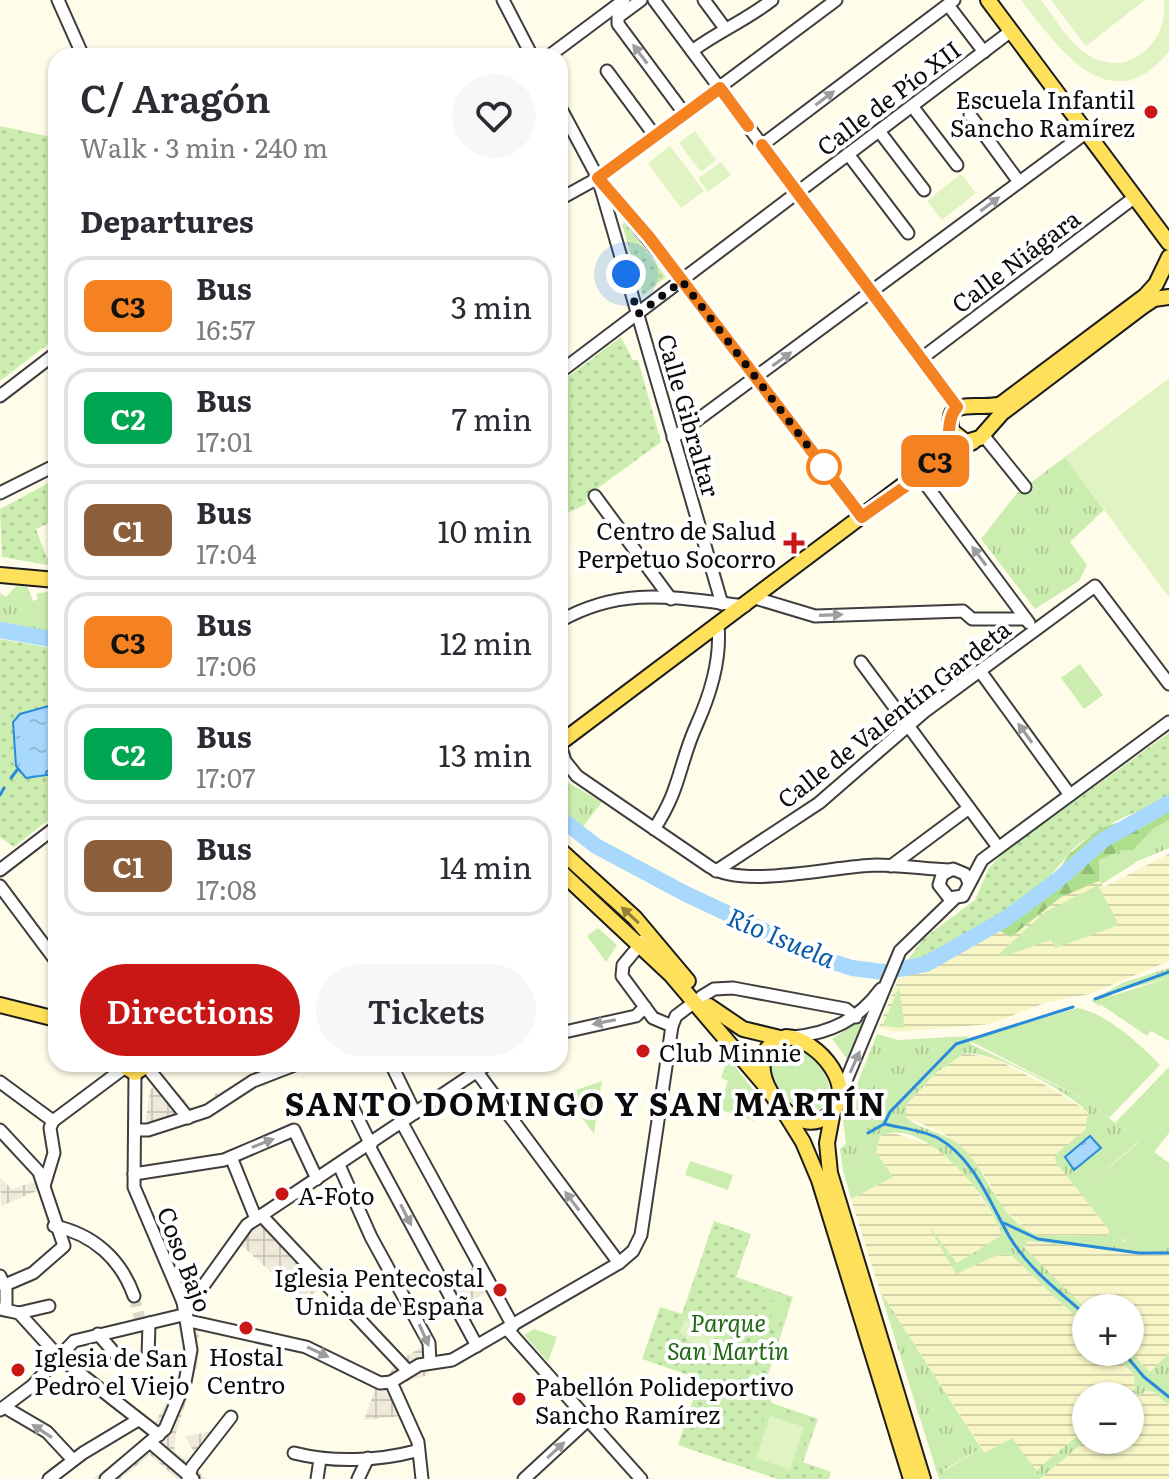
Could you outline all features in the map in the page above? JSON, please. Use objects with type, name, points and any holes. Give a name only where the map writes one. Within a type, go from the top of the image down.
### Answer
[{"type":"main road","points":[[988,0],[1169,243]]},
{"type":"main road","points":[[1166,263],[1169,288]]},
{"type":"main road","points":[[939,458],[952,431],[951,417],[957,407],[968,403],[993,407],[1005,402],[1145,296],[1166,263]]},
{"type":"main road","points":[[568,740],[939,458],[981,435],[1002,413],[1149,302],[1169,297]]},
{"type":"main road","points":[[952,431],[963,441],[981,435],[988,418],[979,406]]},
{"type":"main road","points":[[2,574],[48,579]]},
{"type":"main road","points":[[568,858],[699,999],[780,1105],[803,1142],[819,1180],[911,1479]]},
{"type":"main road","points":[[568,877],[644,939]]},
{"type":"main road","points":[[699,999],[731,1023],[810,1044],[824,1056],[837,1082],[836,1105],[827,1143],[830,1173],[923,1479]]},
{"type":"main road","points":[[0,1005],[48,1017]]},
{"type":"main road","points":[[769,1090],[763,1072],[763,1056],[786,1038]]},
{"type":"main road","points":[[780,1105],[804,1120],[821,1119],[836,1105]]},
{"type":"street","points":[[58,0],[79,48]]},
{"type":"street","points":[[503,0],[528,48]]},
{"type":"street","points":[[560,48],[624,0]]},
{"type":"street","points":[[641,0],[618,17],[618,24],[684,113]]},
{"type":"street","points":[[654,0],[957,407]]},
{"type":"street","points":[[704,0],[724,27]]},
{"type":"street","points":[[692,51],[724,27],[743,22],[772,0]]},
{"type":"street","points":[[568,195],[598,178],[836,0]]},
{"type":"street","points":[[762,145],[951,2],[984,52]]},
{"type":"street","name":"Calle de Pío XII","points":[[568,366],[1011,31]]},
{"type":"street","points":[[607,71],[655,136]]},
{"type":"street","points":[[912,106],[957,165]]},
{"type":"street","points":[[970,115],[1019,182]]},
{"type":"street","name":"Calle Gibraltar","points":[[568,122],[598,178],[722,604]]},
{"type":"street","points":[[879,131],[924,190]]},
{"type":"street","points":[[673,438],[1087,132]]},
{"type":"street","points":[[848,154],[908,233]]},
{"type":"street","points":[[598,178],[628,211],[862,517]]},
{"type":"street","name":"Calle Niágara","points":[[922,358],[1135,197]]},
{"type":"street","points":[[612,223],[615,212],[628,211]]},
{"type":"street","points":[[0,396],[48,359]]},
{"type":"street","points":[[981,435],[1025,487]]},
{"type":"street","points":[[0,494],[48,469]]},
{"type":"street","points":[[918,474],[1035,630]]},
{"type":"street","points":[[595,496],[671,599]]},
{"type":"street","name":"Calle de Valentín Gardeta","points":[[716,871],[819,803],[908,725],[1095,586],[1169,684]]},
{"type":"street","points":[[568,617],[585,607],[618,597],[722,604],[750,602],[815,616],[963,611],[972,619],[1026,619]]},
{"type":"street","points":[[654,829],[677,790],[706,703],[718,626]]},
{"type":"street","points":[[861,662],[998,847]]},
{"type":"street","points":[[980,671],[1070,795]]},
{"type":"street","points":[[836,1105],[894,963],[906,943],[929,919],[965,894],[979,863],[998,847],[1169,722]]},
{"type":"street","points":[[568,765],[577,776],[716,871],[742,876],[891,866],[953,870],[965,874],[969,883]]},
{"type":"street","points":[[891,866],[969,808]]},
{"type":"street","points":[[0,870],[48,833]]},
{"type":"street","points":[[929,919],[941,891],[941,877],[953,870],[979,863]]},
{"type":"street","points":[[914,868],[954,899]]},
{"type":"street","points":[[0,886],[48,950]]},
{"type":"street","points":[[644,939],[621,972],[659,1022],[672,1026]]},
{"type":"street","points":[[786,1038],[828,1030],[856,1017],[886,983]]},
{"type":"street","points":[[385,1383],[407,1370],[445,1362],[477,1346],[619,1263],[633,1251],[641,1235],[676,1016],[714,989],[733,988],[846,1009],[856,1017]]},
{"type":"street","points":[[568,1031],[636,1016],[645,1007]]},
{"type":"street","points":[[44,1186],[54,1153],[50,1128],[53,1121],[125,1072]]},
{"type":"street","name":"Coso Bajo","points":[[106,1479],[165,1429],[185,1382],[191,1350],[186,1312],[139,1198],[134,1174],[132,1072]]},
{"type":"street","points":[[137,1072],[188,1118]]},
{"type":"street","points":[[135,1130],[148,1130],[207,1111],[253,1081],[276,1072]]},
{"type":"street","points":[[395,1072],[415,1113]]},
{"type":"street","points":[[186,1312],[241,1231],[402,1123],[468,1072]]},
{"type":"street","points":[[476,1072],[619,1263]]},
{"type":"street","points":[[0,1082],[53,1121]]},
{"type":"street","points":[[349,1100],[477,1346]]},
{"type":"street","points":[[402,1123],[510,1327],[641,1479]]},
{"type":"street","points":[[0,1130],[31,1161],[44,1186],[63,1250],[33,1273],[2,1280],[9,1310],[59,1357],[138,1420],[190,1478],[231,1417]]},
{"type":"street","points":[[134,1174],[174,1171],[231,1157],[294,1130],[317,1179]]},
{"type":"street","points":[[231,1157],[258,1217],[327,1281],[407,1370]]},
{"type":"street","points":[[339,1165],[371,1237],[429,1343],[430,1363]]},
{"type":"street","points":[[54,1226],[81,1236],[116,1258],[134,1296]]},
{"type":"street","points":[[9,1310],[49,1306]]},
{"type":"street","points":[[73,1460],[47,1432],[3,1409],[74,1341],[186,1312],[306,1347],[385,1383],[418,1442],[416,1451],[422,1479]]},
{"type":"street","points":[[148,1358],[149,1323]]},
{"type":"street","points":[[98,1334],[118,1357]]},
{"type":"street","points":[[49,1479],[73,1460],[138,1420]]},
{"type":"street","points":[[524,1479],[588,1420]]},
{"type":"street","points":[[294,1453],[320,1459],[368,1458],[416,1451]]},
{"type":"street","points":[[358,1479],[368,1458]]},
{"type":"street","points":[[317,1479],[320,1459]]},
{"type":"shaded area","points":[[1169,854],[1169,961],[1090,994],[1045,1003],[990,1024],[895,1032],[879,1027],[898,979],[947,961],[991,932],[998,930],[1011,937],[1061,897],[1099,881],[1104,887]]},
{"type":"shaded area","points":[[965,1053],[998,1060],[1088,1112],[1085,1130],[1055,1161],[1109,1230],[1107,1236],[1037,1235],[1027,1231],[1002,1207],[988,1180],[963,1148],[940,1131],[906,1118],[906,1105],[936,1073]]},
{"type":"shaded area","points":[[263,1072],[295,1072],[148,1135],[146,1118],[150,1090],[163,1077],[195,1111],[215,1102],[215,1094]]},
{"type":"shaded area","points":[[890,1132],[932,1145],[952,1159],[963,1169],[1000,1227],[1002,1236],[957,1263],[935,1236],[956,1274],[998,1255],[1011,1255],[1072,1314],[1072,1366],[1126,1366],[1134,1375],[1134,1382],[1072,1382],[1072,1441],[1037,1471],[1012,1439],[985,1453],[880,1291],[851,1199],[893,1177],[876,1152],[880,1136]]},
{"type":"shaded area","points":[[0,1178],[12,1189],[37,1181],[39,1190],[1,1206]]},
{"type":"shaded area","points":[[263,1224],[324,1284],[305,1303],[239,1243],[245,1234]]},
{"type":"shaded area","points":[[1027,1241],[1169,1256],[1169,1353],[1150,1372],[1144,1366],[1144,1294],[1072,1296],[1025,1248]]},
{"type":"shaded area","points":[[481,1262],[501,1316],[487,1292],[454,1312],[441,1287]]},
{"type":"shaded area","points":[[177,1312],[322,1349],[382,1380],[403,1359],[431,1342],[434,1356],[445,1358],[446,1367],[428,1368],[428,1375],[399,1384],[413,1421],[406,1426],[402,1416],[364,1420],[376,1386],[304,1349],[199,1327],[198,1363],[176,1433],[174,1451],[190,1464],[196,1456],[185,1436],[217,1431],[227,1419],[232,1424],[196,1469],[206,1479],[177,1479],[150,1455],[120,1479],[93,1479],[148,1435],[177,1383],[183,1354]]},
{"type":"shaded area","points":[[1144,1392],[1154,1392],[1169,1406],[1169,1479],[1040,1479],[1072,1452],[1144,1454]]},
{"type":"green space","points":[[1021,0],[1041,0],[1069,38],[1083,51],[1105,62],[1119,63],[1144,52],[1153,42],[1164,15],[1164,0],[1169,0],[1169,51],[1147,72],[1126,81],[1106,80],[1068,56]]},
{"type":"green space","points":[[1051,0],[1145,0],[1086,46]]},
{"type":"green space","points":[[0,126],[48,136],[48,344],[0,381]]},
{"type":"green space","points":[[695,131],[716,160],[701,172],[679,143]]},
{"type":"green space","points":[[670,146],[704,191],[681,208],[648,163]]},
{"type":"green space","points":[[721,162],[731,175],[708,192],[698,178]]},
{"type":"green space","points":[[961,174],[976,193],[942,220],[927,201]]},
{"type":"green space","points":[[625,223],[666,277],[643,295],[622,224]]},
{"type":"green space","points":[[621,337],[633,360],[638,360],[661,442],[587,496],[586,504],[568,513],[568,377]]},
{"type":"green space","points":[[1169,378],[1169,597],[1065,457]]},
{"type":"green space","points":[[1065,457],[1104,510],[1070,542],[1087,565],[1079,581],[1035,609],[981,539],[1017,493],[1030,487],[1029,484]]},
{"type":"green space","points":[[48,483],[48,524],[36,529],[48,565],[2,557],[0,509]]},
{"type":"green space","points":[[16,586],[27,587],[33,601],[38,599],[36,594],[48,592],[48,632],[0,624],[0,593],[6,597]]},
{"type":"green space","points":[[0,639],[48,648],[48,820],[14,847],[0,837]]},
{"type":"green space","points":[[1080,664],[1103,695],[1084,709],[1061,678]]},
{"type":"green space","points":[[1169,733],[1169,800],[1130,815],[1088,837],[1032,895],[1013,910],[932,956],[904,965],[923,939],[975,900],[989,868],[1002,854]]},
{"type":"green space","points":[[568,783],[602,802],[582,828],[568,817]]},
{"type":"green space","points":[[1169,800],[1169,820],[1153,829],[1133,850],[1123,850],[1099,860],[1099,881],[1061,897],[1011,937],[998,930],[998,917],[1034,893],[1039,885],[1060,869],[1068,855],[1101,827],[1124,821],[1145,806]]},
{"type":"green space","points":[[1169,820],[1169,848],[1138,861],[1102,884],[1099,881],[1099,860],[1123,850],[1133,850],[1153,829]]},
{"type":"green space","points":[[1098,885],[1119,925],[1055,948],[1051,940],[1001,957],[998,955],[1045,912]]},
{"type":"green space","points":[[598,928],[617,945],[606,962],[587,936]]},
{"type":"green space","points":[[1169,968],[1169,978],[1115,992],[1100,1004],[1101,1007],[1091,1001],[1122,983]]},
{"type":"green space","points":[[1169,978],[1169,1041],[1151,1031],[1147,1036],[1100,1004],[1101,999]]},
{"type":"green space","points":[[899,986],[905,1028],[883,1026]]},
{"type":"green space","points":[[1078,1008],[1111,1023],[1160,1065],[1109,1118],[1088,1101],[968,1040]]},
{"type":"green space","points":[[869,1014],[848,1060],[832,1039]]},
{"type":"green space","points":[[877,1034],[898,1040],[967,1036],[971,1044],[1088,1101],[1138,1142],[1082,1190],[1124,1242],[1169,1248],[1169,1256],[1027,1241],[1025,1248],[1072,1295],[1072,1314],[1011,1255],[998,1255],[956,1274],[928,1225],[957,1263],[1002,1235],[985,1201],[971,1182],[935,1148],[916,1137],[897,1132],[880,1136],[876,1152],[843,1170],[840,1149],[846,1144],[843,1120]],"holes":[[[965,1053],[994,1059],[1030,1074],[1088,1112],[1085,1130],[1056,1154],[1055,1161],[1109,1230],[1107,1236],[1037,1235],[1023,1228],[1003,1207],[961,1146],[906,1117],[906,1105],[936,1073]]]},
{"type":"green space","points":[[792,1045],[814,1058],[824,1072],[830,1097],[818,1111],[808,1111],[790,1102],[772,1075],[773,1055],[783,1046]]},
{"type":"green space","points":[[728,1057],[761,1100],[754,1121],[719,1109],[728,1081],[721,1078]]},
{"type":"green space","points":[[1169,1067],[1169,1133],[1154,1152],[1169,1163],[1169,1248],[1141,1250],[1118,1236],[1082,1190],[1138,1143],[1115,1123]]},
{"type":"green space","points":[[602,1081],[594,1134],[564,1094]]},
{"type":"green space","points":[[876,1152],[893,1177],[851,1199],[843,1170]]},
{"type":"green space","points":[[690,1161],[733,1175],[728,1190],[685,1175]]},
{"type":"green space","name":"Parque San Martín","points":[[714,1221],[751,1234],[736,1277],[793,1297],[764,1387],[772,1403],[818,1419],[803,1462],[831,1472],[829,1479],[777,1479],[678,1445],[700,1379],[642,1359],[660,1307],[682,1314]]},
{"type":"green space","points":[[759,1290],[788,1300],[778,1328],[768,1325],[776,1302],[757,1296]]},
{"type":"green space","points":[[880,1291],[981,1448],[944,1470],[950,1479],[939,1479]]},
{"type":"green space","points":[[684,1320],[717,1331],[707,1359],[680,1332]]},
{"type":"green space","points":[[534,1329],[557,1337],[548,1362],[524,1335]]},
{"type":"green space","points":[[1169,1353],[1169,1406],[1154,1392],[1144,1392],[1144,1382],[1134,1382],[1134,1375],[1126,1366],[1144,1366],[1150,1372]]},
{"type":"green space","points":[[768,1406],[812,1421],[797,1465],[785,1477],[748,1465]]},
{"type":"green space","points":[[770,1416],[804,1427],[790,1470],[756,1458]]},
{"type":"green space","points":[[1012,1438],[1037,1471],[1031,1479],[950,1479],[944,1471],[981,1448],[985,1453]]},
{"type":"green space","points":[[1072,1441],[1072,1452],[1040,1479],[1031,1479],[1040,1467]]},
{"type":"water","points":[[48,706],[47,775],[26,778],[16,766],[13,722],[20,714]]},
{"type":"water","points":[[1090,1136],[1101,1148],[1074,1170],[1065,1157]]},
{"type":"waterway","name":"Río Isuela","points":[[0,630],[48,639]]},
{"type":"waterway","points":[[11,778],[17,770]]},
{"type":"waterway","points":[[0,795],[4,788]]},
{"type":"waterway","name":"Río Isuela","points":[[568,824],[596,846],[684,893],[824,959],[852,968],[884,972],[926,964],[1007,918],[1058,880],[1103,840],[1169,803]]},
{"type":"waterway","points":[[1095,999],[1169,972]]},
{"type":"waterway","points":[[884,1124],[890,1112],[956,1044],[1073,1007]]},
{"type":"waterway","points":[[868,1133],[884,1124],[925,1133],[951,1147],[971,1169],[1025,1258],[1072,1303]]},
{"type":"waterway","points":[[1004,1223],[1038,1239],[1139,1253],[1169,1253]]},
{"type":"waterway","points":[[1135,1366],[1169,1397]]},
{"type":"tunnel","points":[[134,1296],[141,1324]]},
{"type":"bus line","name":"C3","points":[[748,126],[720,88],[598,178],[609,187],[649,237],[862,517],[939,458],[950,438],[951,417],[957,407],[762,145]]},
{"type":"place","name":"Escuela Infantil Sancho Ramírez","points":[[1151,112]]},
{"type":"place","name":"Centro de Salud Perpetuo Socorro","points":[[794,543]]},
{"type":"place","name":"Club Minnie","points":[[643,1051]]},
{"type":"place","name":"A-Foto","points":[[282,1194]]},
{"type":"place","name":"Iglesia Pentecostal Unida de España","points":[[500,1290]]},
{"type":"place","name":"Hostal Centro","points":[[246,1328]]},
{"type":"place","name":"Iglesia de San Pedro el Viejo","points":[[18,1370]]},
{"type":"place","name":"Pabellón Polideportivo Sancho Ramírez","points":[[519,1399]]},
{"type":"district","name":"SANTO DOMINGO Y SAN MARTÍN","points":[[586,1102]]},
{"type":"route","points":[[626,274],[638,314],[682,281],[824,467]]}]
